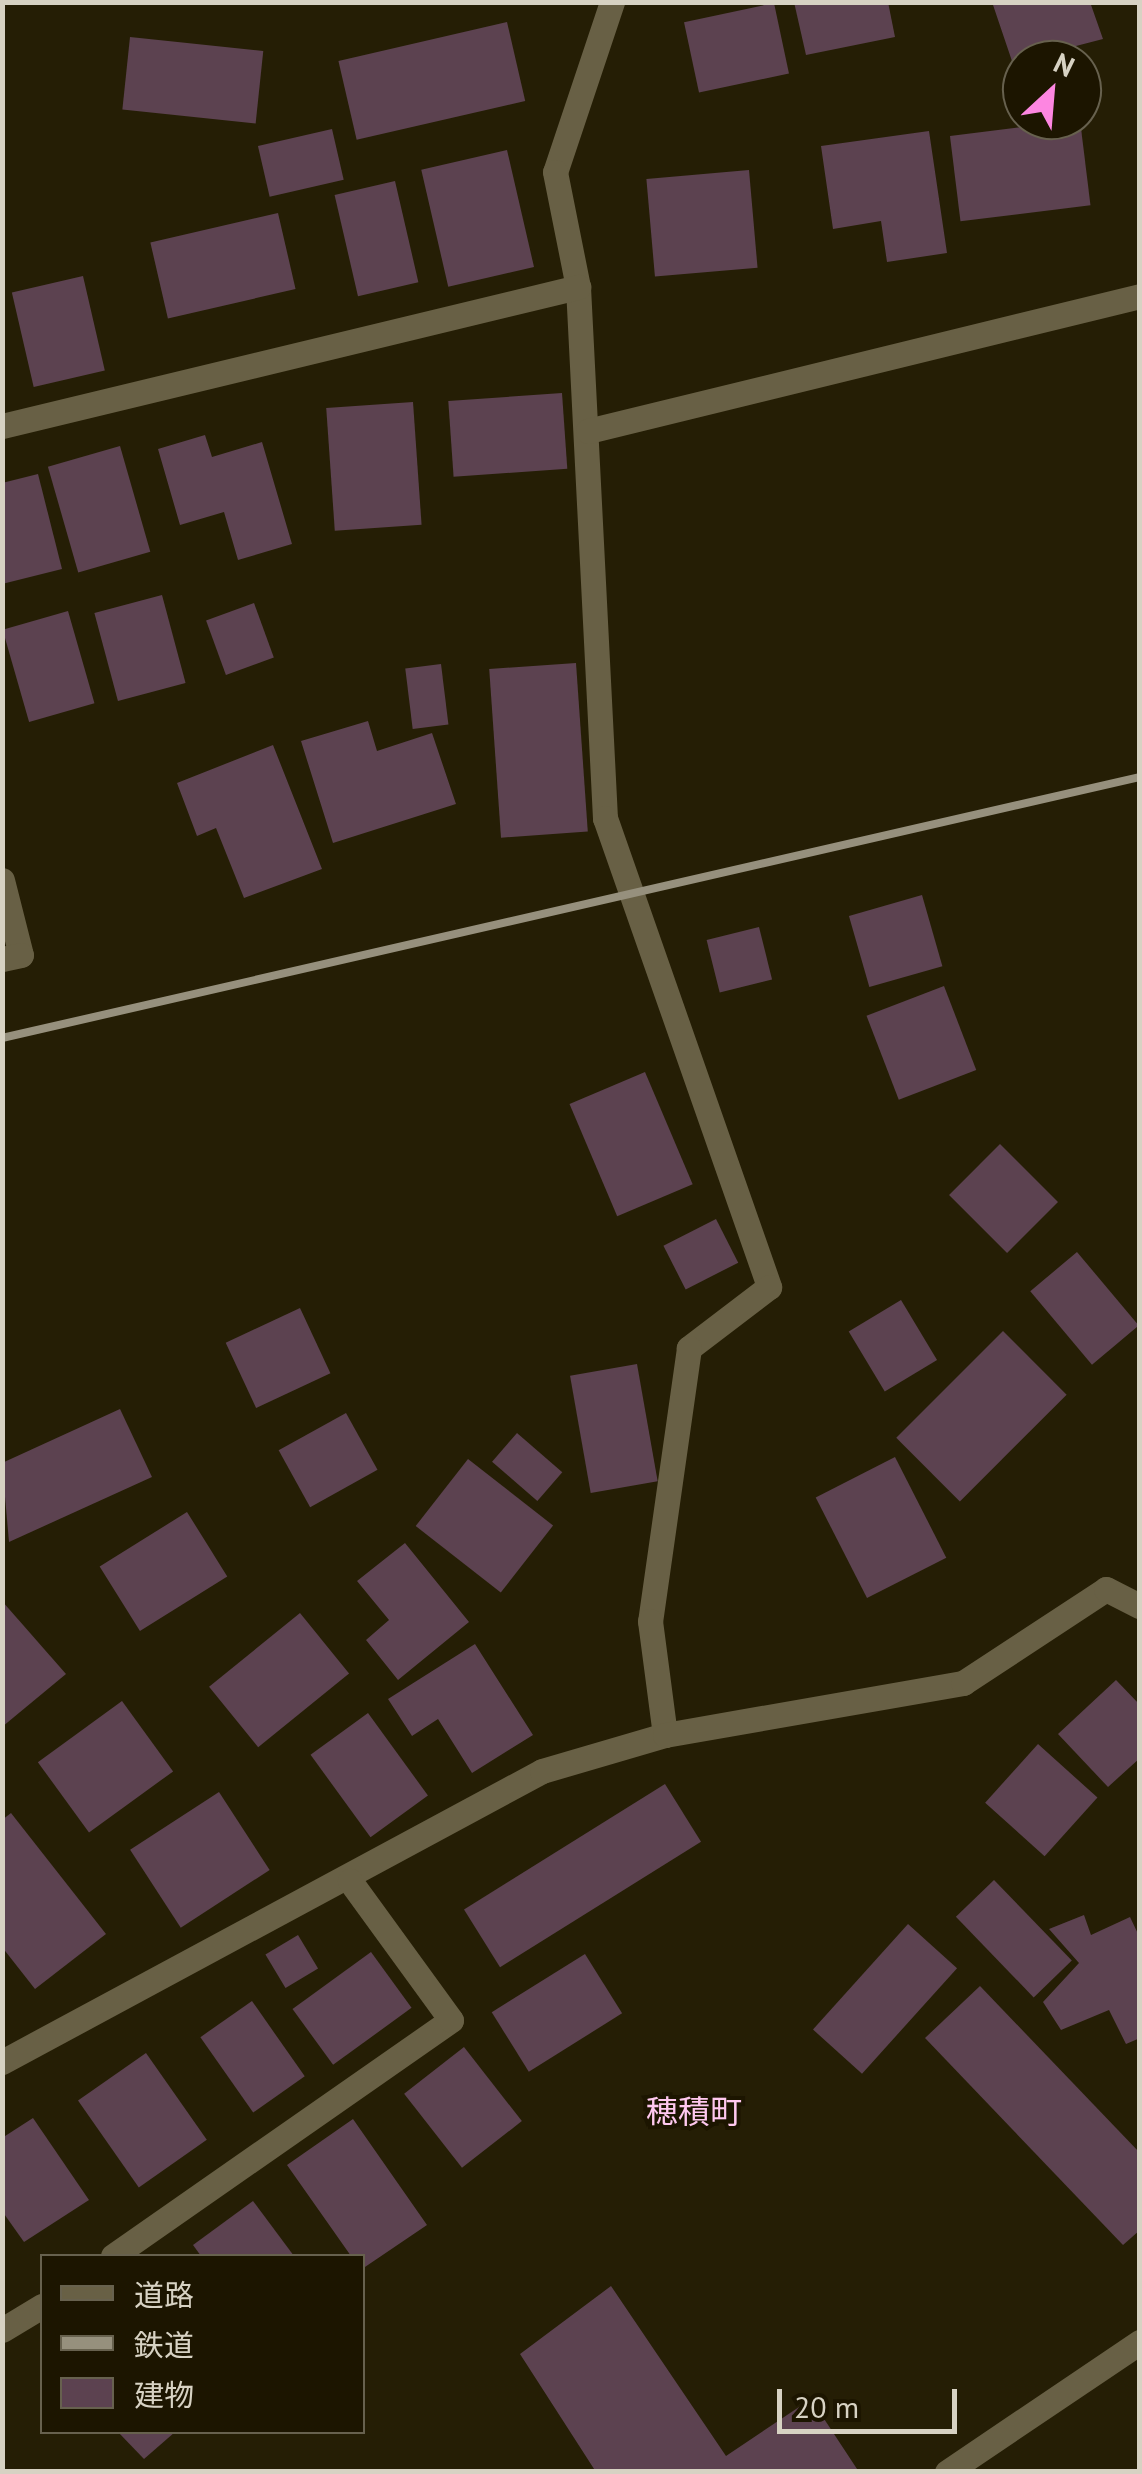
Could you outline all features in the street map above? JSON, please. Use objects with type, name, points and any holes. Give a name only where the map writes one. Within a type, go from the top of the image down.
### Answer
[{"type":"street","points":[[612,2],[555,172],[578,287],[606,818],[770,1288],[688,1348],[650,1621],[665,1735]]},
{"type":"street","points":[[2,426],[578,287]]},
{"type":"street","points":[[588,430],[1140,296]]},
{"type":"street","points":[[2,880],[21,955],[2,959]]},
{"type":"street","points":[[2,2062],[350,1881],[542,1771],[665,1735],[963,1683],[1106,1589],[1140,1606]]},
{"type":"street","points":[[117,2254],[451,2020],[350,1881]]},
{"type":"street","points":[[2,2330],[40,2307]]},
{"type":"street","points":[[947,2472],[1140,2342]]},
{"type":"building","points":[[794,2],[888,2],[895,37],[806,55]]},
{"type":"building","points":[[992,2],[1090,2],[1103,39],[1099,40],[1005,40]]},
{"type":"building","points":[[774,3],[789,73],[699,93],[684,22]]},
{"type":"building","points":[[507,22],[525,101],[357,140],[338,61]]},
{"type":"building","points":[[130,37],[263,51],[256,124],[122,110]]},
{"type":"building","points":[[332,129],[344,180],[270,197],[258,146]]},
{"type":"building","points":[[1002,130],[1002,140],[1082,140],[1090,205],[960,221],[950,136]]},
{"type":"building","points":[[929,131],[947,253],[887,262],[881,221],[833,229],[821,146]]},
{"type":"building","points":[[507,150],[534,267],[448,287],[421,170]]},
{"type":"building","points":[[749,170],[758,268],[655,277],[646,179]]},
{"type":"building","points":[[395,181],[418,282],[358,296],[335,195]]},
{"type":"building","points":[[278,213],[296,289],[168,318],[150,242]]},
{"type":"building","points":[[83,276],[105,371],[34,387],[12,292]]},
{"type":"building","points":[[562,393],[567,469],[454,477],[448,401]]},
{"type":"building","points":[[413,402],[422,525],[335,531],[326,408]]},
{"type":"building","points":[[205,435],[212,457],[262,442],[292,544],[238,560],[224,512],[180,525],[158,449]]},
{"type":"building","points":[[120,446],[150,552],[78,572],[48,467]]},
{"type":"building","points":[[38,474],[62,569],[2,584],[2,483]]},
{"type":"building","points":[[162,595],[186,683],[118,701],[94,613]]},
{"type":"building","points":[[254,603],[274,658],[226,675],[206,620]]},
{"type":"building","points":[[68,611],[94,703],[29,722],[3,630]]},
{"type":"building","points":[[576,663],[588,832],[501,838],[489,669]]},
{"type":"building","points":[[441,664],[448,725],[413,729],[405,668]]},
{"type":"building","points":[[368,721],[377,751],[432,733],[456,804],[333,843],[301,741]]},
{"type":"building","points":[[273,745],[322,869],[244,898],[216,828],[197,836],[177,783]]},
{"type":"building","points":[[922,895],[942,966],[869,987],[849,916]]},
{"type":"building","points":[[759,927],[772,979],[720,992],[707,940]]},
{"type":"building","points":[[944,986],[976,1070],[899,1100],[867,1016]]},
{"type":"building","points":[[645,1072],[693,1184],[617,1216],[570,1104]]},
{"type":"building","points":[[1000,1144],[1058,1202],[1007,1253],[949,1195]]},
{"type":"building","points":[[716,1219],[738,1263],[686,1289],[663,1246]]},
{"type":"building","points":[[1077,1252],[1139,1326],[1092,1365],[1030,1291]]},
{"type":"building","points":[[901,1300],[937,1360],[885,1391],[849,1331]]},
{"type":"building","points":[[300,1308],[330,1373],[256,1408],[226,1343]]},
{"type":"building","points":[[1003,1331],[1067,1395],[960,1501],[896,1438]]},
{"type":"building","points":[[637,1364],[658,1481],[591,1493],[570,1376]]},
{"type":"building","points":[[120,1409],[152,1477],[9,1542],[2,1463]]},
{"type":"building","points":[[346,1413],[378,1470],[310,1507],[279,1450]]},
{"type":"building","points":[[517,1433],[562,1472],[537,1501],[492,1462]]},
{"type":"building","points":[[895,1457],[946,1558],[867,1598],[816,1497]]},
{"type":"building","points":[[468,1459],[553,1525],[501,1592],[416,1526]]},
{"type":"building","points":[[187,1512],[227,1576],[140,1631],[100,1567]]},
{"type":"building","points":[[405,1543],[469,1622],[398,1680],[366,1640],[389,1620],[357,1581]]},
{"type":"building","points":[[2,1601],[66,1674],[2,1727]]},
{"type":"building","points":[[300,1613],[349,1674],[258,1747],[209,1687]]},
{"type":"building","points":[[475,1644],[533,1735],[472,1773],[438,1719],[412,1736],[388,1699]]},
{"type":"building","points":[[1116,1680],[1140,1705],[1140,1758],[1108,1787],[1058,1734]]},
{"type":"building","points":[[122,1701],[173,1771],[89,1833],[38,1762]]},
{"type":"building","points":[[368,1713],[428,1796],[371,1837],[311,1755]]},
{"type":"building","points":[[1038,1744],[1097,1798],[1045,1856],[985,1803]]},
{"type":"building","points":[[665,1784],[701,1842],[500,1967],[464,1910]]},
{"type":"building","points":[[219,1792],[270,1870],[181,1928],[130,1850]]},
{"type":"building","points":[[11,1813],[106,1934],[35,1989],[2,1947],[2,1820]]},
{"type":"building","points":[[994,1880],[1072,1961],[1034,1997],[956,1917]]},
{"type":"building","points":[[1084,1915],[1091,1935],[1130,1917],[1140,1938],[1140,2038],[1126,2044],[1109,2010],[1061,2030],[1043,2002],[1079,1963],[1049,1929]]},
{"type":"building","points":[[908,1924],[957,1968],[862,2074],[813,2030]]},
{"type":"building","points":[[298,1935],[318,1968],[286,1988],[265,1955]]},
{"type":"building","points":[[371,1952],[412,2008],[333,2065],[293,2009]]},
{"type":"building","points":[[585,1954],[622,2013],[529,2072],[492,2012]]},
{"type":"building","points":[[980,1986],[1140,2153],[1140,2230],[1123,2245],[925,2038]]},
{"type":"building","points":[[252,2001],[305,2076],[253,2112],[200,2037]]},
{"type":"building","points":[[464,2047],[522,2121],[462,2168],[404,2094]]},
{"type":"building","points":[[146,2053],[207,2140],[139,2187],[78,2101]]},
{"type":"building","points":[[33,2118],[89,2200],[24,2242],[2,2211],[2,2138]]},
{"type":"building","points":[[353,2119],[427,2225],[365,2267],[365,2254],[350,2254],[287,2165]]},
{"type":"building","points":[[253,2201],[293,2254],[200,2254],[193,2245]]},
{"type":"building","points":[[611,2286],[726,2456],[811,2399],[859,2472],[596,2472],[520,2354]]},
{"type":"building","points":[[120,2434],[173,2434],[144,2459]]},
{"type":"railway","points":[[2,1038],[1140,777]]},
{"type":"district","name":"穂積町","points":[[694,2111]]}]
